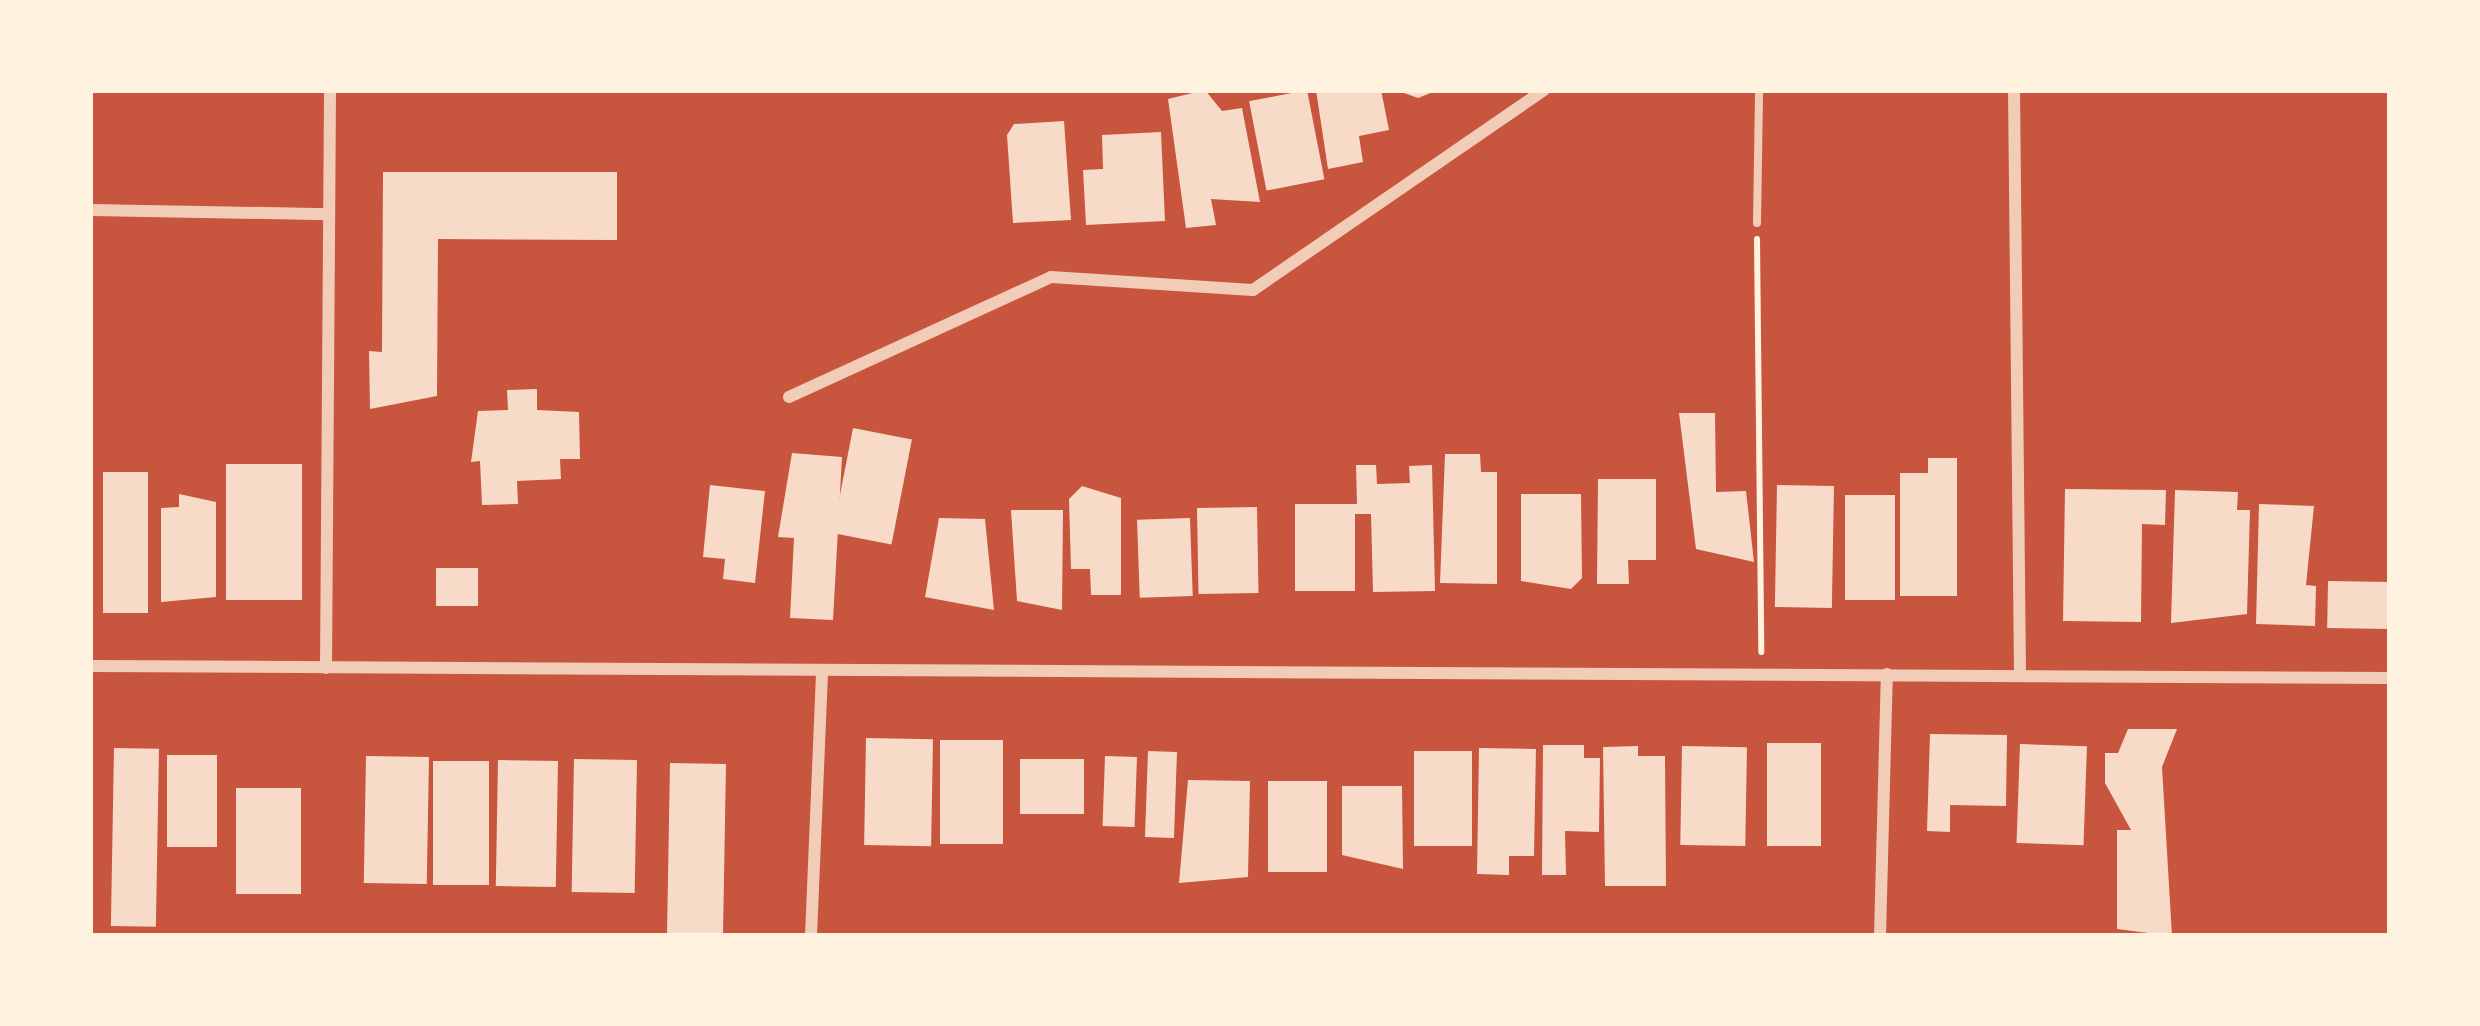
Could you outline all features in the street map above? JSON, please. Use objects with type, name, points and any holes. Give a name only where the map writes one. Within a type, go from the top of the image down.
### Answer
[{"type":"street","points":[[326,668],[330,90]]},
{"type":"street","points":[[789,397],[1051,277],[1252,290],[1544,90]]},
{"type":"street","points":[[2014,90],[2020,672]]},
{"type":"street","points":[[90,210],[329,214]]},
{"type":"street","points":[[90,667],[2020,672],[2390,678]]},
{"type":"street","points":[[811,936],[822,670]]},
{"type":"street","points":[[1880,936],[1888,674]]},
{"type":"lane","points":[[1757,223],[1759,90]]},
{"type":"path","points":[[1757,223],[1761,674]]},
{"type":"building","points":[[1205,90],[1222,111],[1242,108],[1260,202],[1211,199],[1216,225],[1186,228],[1168,99]]},
{"type":"building","points":[[1307,90],[1324,179],[1266,191],[1249,101]]},
{"type":"building","points":[[1316,90],[1381,90],[1389,130],[1359,136],[1363,162],[1328,169]]},
{"type":"building","points":[[1396,90],[1438,90],[1418,98]]},
{"type":"building","points":[[1064,121],[1071,220],[1013,223],[1007,135],[1014,124]]},
{"type":"building","points":[[1161,132],[1165,221],[1086,225],[1083,170],[1103,169],[1102,135]]},
{"type":"building","points":[[383,172],[617,172],[617,240],[438,239],[437,396],[370,409],[369,351],[382,352]]},
{"type":"building","points":[[537,389],[537,410],[579,412],[580,459],[560,459],[561,479],[517,481],[518,504],[482,505],[480,461],[471,462],[478,411],[508,410],[507,390]]},
{"type":"building","points":[[1679,413],[1715,413],[1716,492],[1746,491],[1754,562],[1696,549]]},
{"type":"building","points":[[853,428],[912,439],[891,544],[833,533]]},
{"type":"building","points":[[792,453],[842,457],[833,620],[790,618],[794,538],[778,537]]},
{"type":"building","points":[[1445,454],[1480,454],[1481,472],[1497,472],[1497,584],[1440,583]]},
{"type":"building","points":[[1928,458],[1957,458],[1957,596],[1900,596],[1900,473],[1928,473]]},
{"type":"building","points":[[226,464],[302,464],[302,600],[226,600]]},
{"type":"building","points":[[1356,465],[1376,465],[1377,484],[1410,483],[1409,466],[1432,465],[1435,591],[1373,592],[1371,514],[1355,514],[1355,591],[1295,591],[1295,504],[1357,504]]},
{"type":"building","points":[[103,472],[148,472],[148,613],[103,613]]},
{"type":"building","points":[[1598,479],[1656,479],[1656,560],[1628,560],[1629,584],[1597,584]]},
{"type":"building","points":[[710,485],[765,491],[755,583],[723,579],[725,559],[703,557]]},
{"type":"building","points":[[1777,485],[1834,486],[1832,608],[1775,607]]},
{"type":"building","points":[[1082,486],[1121,498],[1121,595],[1091,595],[1090,569],[1071,569],[1069,499]]},
{"type":"building","points":[[2065,489],[2166,490],[2165,525],[2142,524],[2141,622],[2063,621]]},
{"type":"building","points":[[2175,490],[2238,492],[2237,510],[2250,510],[2247,614],[2171,623]]},
{"type":"building","points":[[179,494],[216,502],[216,597],[161,602],[161,508],[179,507]]},
{"type":"building","points":[[1521,494],[1581,494],[1582,578],[1571,589],[1521,581]]},
{"type":"building","points":[[1845,495],[1895,495],[1895,600],[1845,600]]},
{"type":"building","points":[[2259,504],[2314,506],[2306,585],[2316,586],[2315,626],[2256,624]]},
{"type":"building","points":[[1257,507],[1259,593],[1199,594],[1197,508]]},
{"type":"building","points":[[1011,510],[1063,510],[1062,610],[1017,601]]},
{"type":"building","points":[[939,518],[985,519],[994,610],[925,597]]},
{"type":"building","points":[[1190,518],[1193,596],[1140,598],[1137,520]]},
{"type":"building","points":[[436,568],[478,568],[478,606],[436,606]]},
{"type":"building","points":[[2328,581],[2390,582],[2389,629],[2327,628]]},
{"type":"building","points":[[2128,729],[2177,729],[2162,767],[2172,936],[2117,929],[2117,830],[2131,830],[2105,783],[2105,753],[2118,753]]},
{"type":"building","points":[[1930,734],[2007,735],[2006,806],[1950,805],[1950,832],[1927,831]]},
{"type":"building","points":[[866,738],[933,739],[931,846],[864,845]]},
{"type":"building","points":[[940,740],[1003,740],[1003,844],[940,844]]},
{"type":"building","points":[[1767,743],[1821,743],[1821,846],[1767,846]]},
{"type":"building","points":[[2020,744],[2087,746],[2084,845],[2017,843]]},
{"type":"building","points":[[1543,745],[1584,745],[1584,758],[1600,758],[1599,832],[1565,831],[1566,875],[1542,875]]},
{"type":"building","points":[[1638,746],[1638,756],[1665,756],[1666,886],[1605,886],[1603,747]]},
{"type":"building","points":[[1682,746],[1747,747],[1745,846],[1680,845]]},
{"type":"building","points":[[114,748],[159,749],[156,927],[111,926]]},
{"type":"building","points":[[1479,748],[1536,749],[1534,856],[1509,856],[1509,875],[1477,874]]},
{"type":"building","points":[[1148,751],[1177,752],[1174,838],[1145,837]]},
{"type":"building","points":[[1414,751],[1472,751],[1472,846],[1414,846]]},
{"type":"building","points":[[167,755],[217,755],[217,847],[167,847]]},
{"type":"building","points":[[366,756],[429,757],[427,884],[364,883]]},
{"type":"building","points":[[1105,756],[1137,757],[1135,827],[1103,826]]},
{"type":"building","points":[[574,759],[637,760],[635,893],[572,892]]},
{"type":"building","points":[[1020,759],[1084,759],[1084,814],[1020,814]]},
{"type":"building","points":[[498,760],[558,761],[556,887],[496,886]]},
{"type":"building","points":[[433,761],[489,761],[489,885],[433,885]]},
{"type":"building","points":[[670,763],[726,764],[723,936],[667,936]]},
{"type":"building","points":[[1188,780],[1250,781],[1248,877],[1179,883]]},
{"type":"building","points":[[1268,781],[1327,781],[1327,872],[1268,872]]},
{"type":"building","points":[[1342,786],[1402,786],[1403,869],[1342,855]]},
{"type":"building","points":[[236,788],[301,788],[301,894],[236,894]]}]
